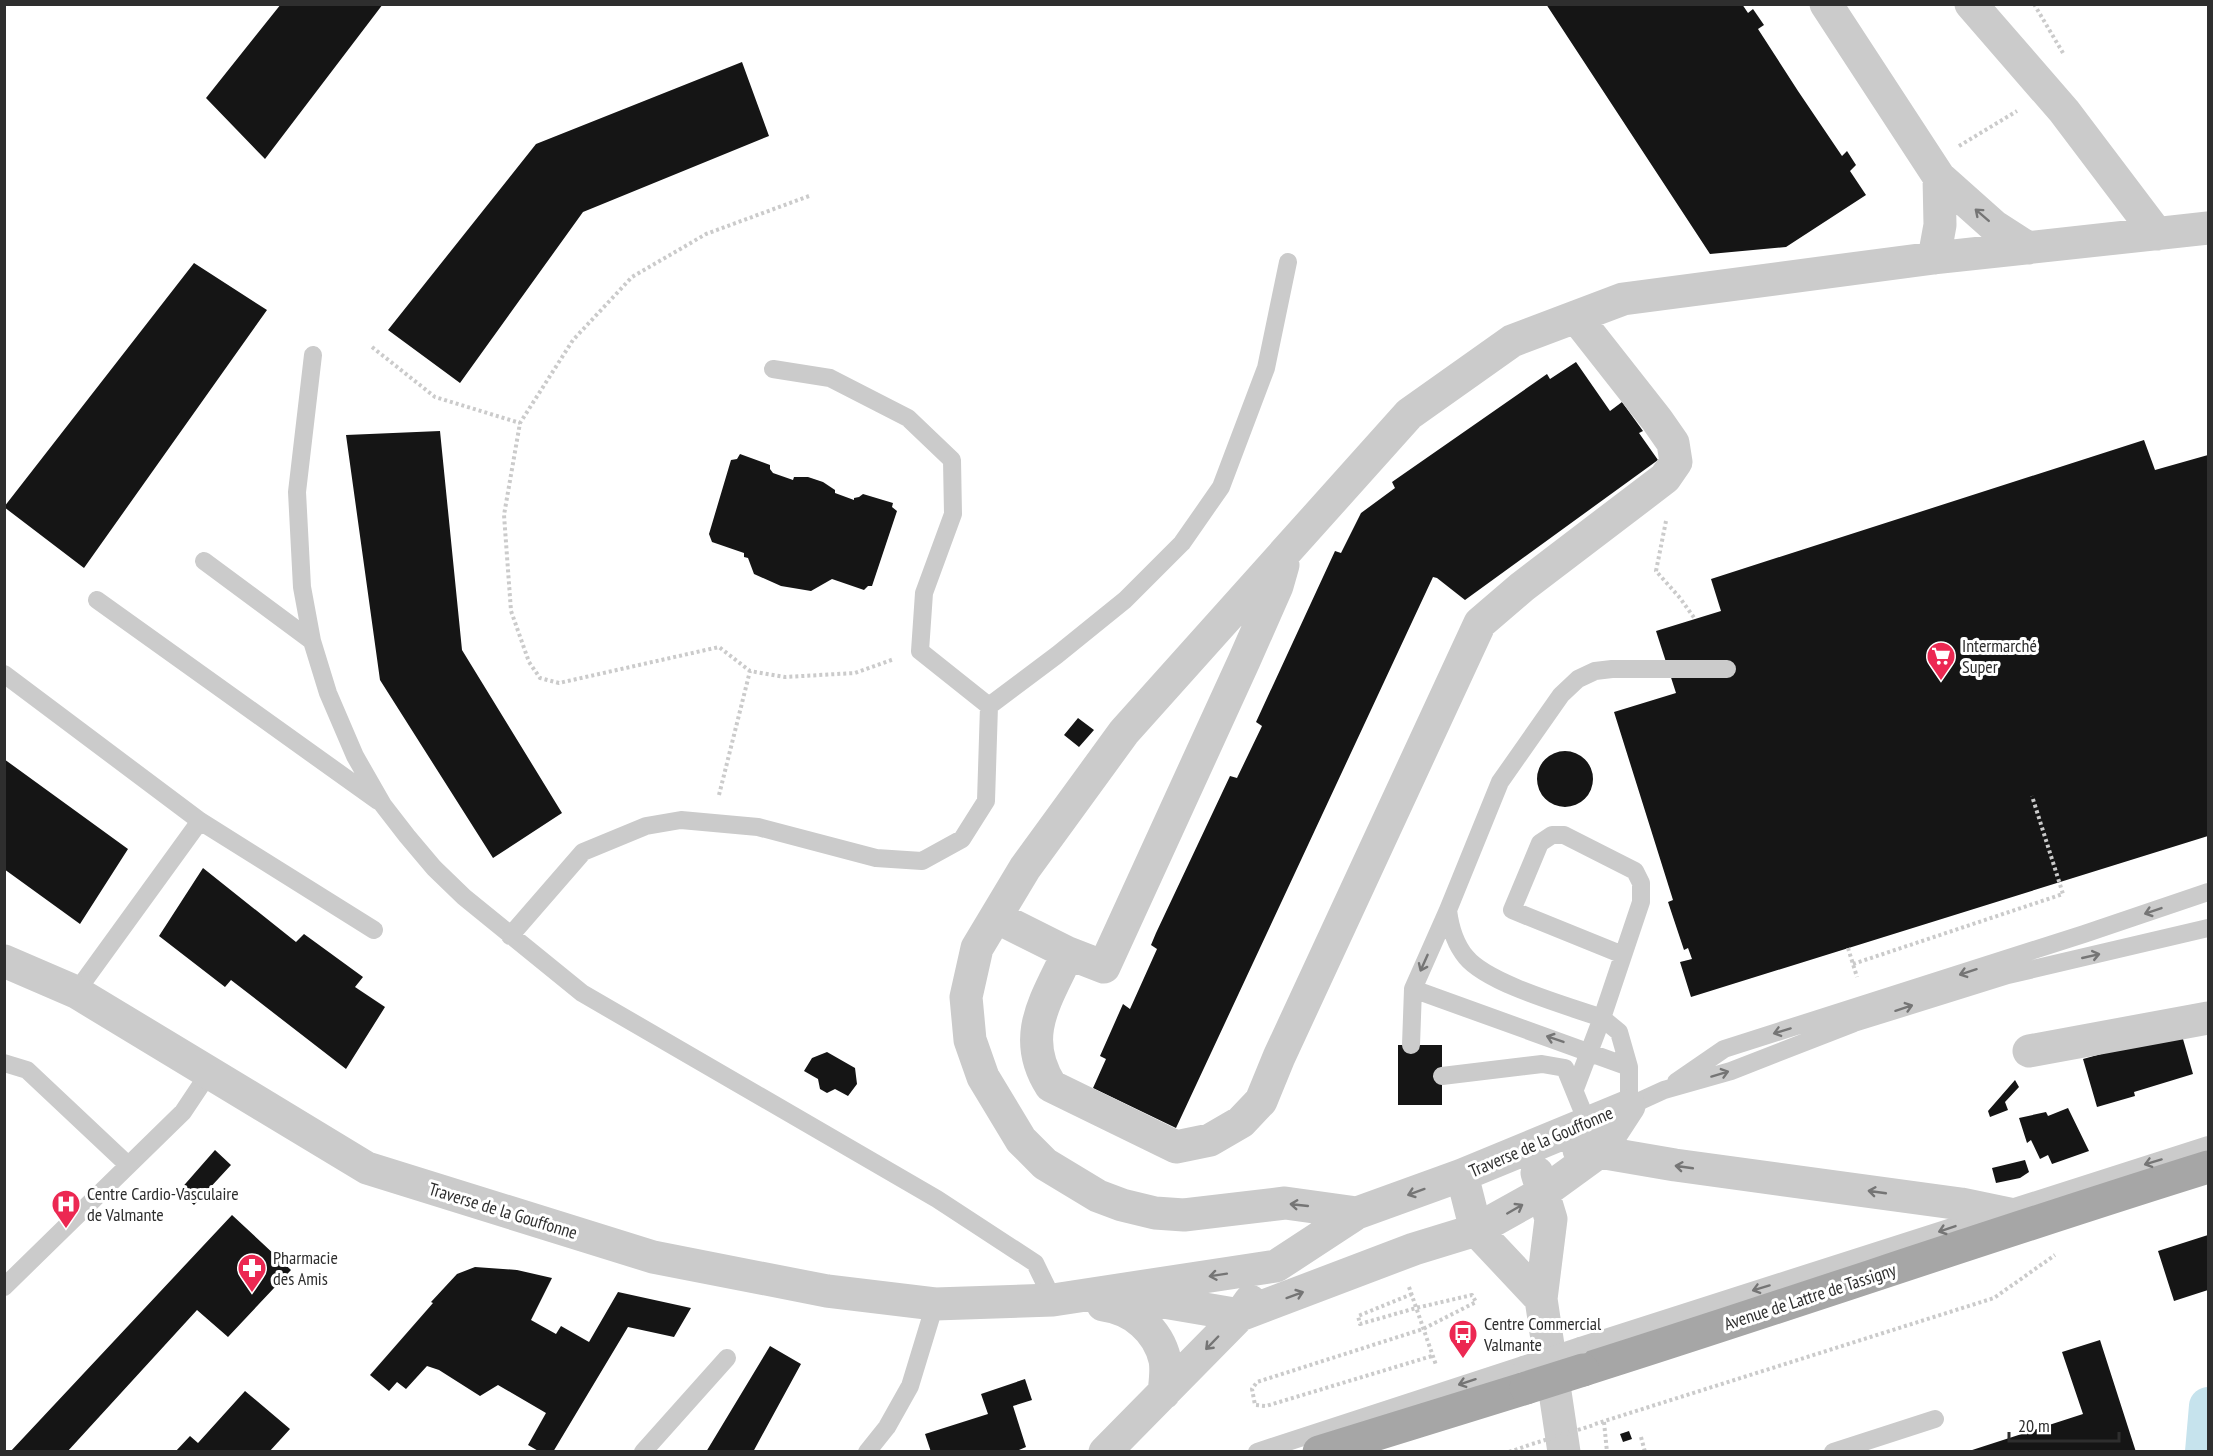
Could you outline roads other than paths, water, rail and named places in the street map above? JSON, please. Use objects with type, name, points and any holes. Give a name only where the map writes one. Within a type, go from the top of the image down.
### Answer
[{"type":"main road","name":"Avenue de Lattre de Tassigny","points":[[1319,1452],[1410,1423],[1524,1376],[1582,1358],[1815,1296],[2038,1220],[2208,1167]]},
{"type":"main road","name":"Avenue de Lattre de Tassigny","points":[[1357,1452],[1410,1423]]},
{"type":"street","points":[[1826,4],[1941,164],[1995,226],[2028,248]]},
{"type":"street","points":[[1971,4],[2064,111],[2157,234]]},
{"type":"street","points":[[1934,258],[1940,225],[1941,164]]},
{"type":"street","points":[[1357,1213],[1285,1203],[1184,1215],[1155,1213],[1122,1205],[1098,1196],[1045,1164],[1021,1140],[983,1077],[970,1040],[966,997],[977,948],[1025,868],[1124,732],[1409,414],[1512,341],[1623,299],[1934,258],[2208,228]]},
{"type":"street","points":[[1068,953],[1042,1007],[1035,1037],[1041,1070],[1051,1086],[1176,1147],[1210,1140],[1241,1122],[1261,1101],[1480,623],[1522,587],[1665,478],[1676,462],[1673,443],[1576,317]]},
{"type":"street","points":[[996,917],[1068,953],[1104,967],[1244,661],[1277,586],[1289,548]]},
{"type":"street","name":"Traverse de la Gouffonne","points":[[4,961],[76,992],[367,1168],[653,1257],[827,1291],[935,1304],[1053,1300],[1276,1266],[1357,1213],[1462,1174],[1629,1106]]},
{"type":"street","points":[[2029,1051],[2208,1018]]},
{"type":"street","name":"Traverse de la Gouffonne","points":[[1103,1292],[1240,1315],[1414,1249],[1476,1230],[1544,1192],[1599,1152],[1629,1106]]},
{"type":"street","points":[[1564,1452],[1541,1299],[1551,1219],[1529,1147],[1599,1152],[1675,1165],[1961,1204],[2038,1220]]},
{"type":"street","points":[[1462,1174],[1476,1230],[1541,1299]]},
{"type":"street","points":[[1238,1207],[1281,1225],[1304,1247]]},
{"type":"street","points":[[1105,1452],[1240,1315],[1276,1266]]},
{"type":"street","name":"Traverse de la Gouffonne","points":[[1053,1300],[1112,1306],[1142,1320],[1156,1339],[1166,1361],[1164,1393]]},
{"type":"lane","points":[[989,705],[1057,655],[1125,600],[1182,543],[1221,487],[1266,368],[1288,262]]},
{"type":"lane","points":[[313,355],[297,492],[302,587],[312,641],[328,693],[351,745],[383,805],[434,868],[510,936],[582,993],[937,1199],[1035,1263],[1053,1300]]},
{"type":"lane","points":[[772,369],[830,378],[908,418],[952,460],[952,514],[924,593],[920,651],[989,705]]},
{"type":"lane","points":[[204,561],[312,641]]},
{"type":"lane","points":[[97,600],[383,805]]},
{"type":"lane","points":[[1411,1045],[1413,989],[1500,782],[1561,695],[1578,679],[1595,671],[1727,669]]},
{"type":"lane","points":[[4,674],[200,821],[374,930]]},
{"type":"lane","points":[[510,936],[583,852],[646,826],[681,820],[758,827],[876,858],[922,861],[962,839],[986,801],[989,705]]},
{"type":"lane","points":[[76,992],[200,821]]},
{"type":"lane","points":[[1575,1089],[1602,1018],[1641,902],[1641,882],[1635,871],[1564,835],[1552,835],[1540,843],[1512,910],[1623,955]]},
{"type":"lane","points":[[1664,1090],[1724,1049],[2208,892]]},
{"type":"lane","points":[[1448,910],[1451,930],[1466,958],[1492,977],[1602,1018],[1619,1032],[1629,1067],[1629,1106],[1664,1090],[1731,1071],[1854,1023],[2008,975],[2208,928]]},
{"type":"lane","points":[[1413,989],[1629,1067]]},
{"type":"lane","points":[[4,1063],[27,1070],[128,1165]]},
{"type":"lane","points":[[1442,1076],[1542,1064],[1565,1068],[1587,1122]]},
{"type":"lane","points":[[4,1287],[183,1112],[209,1073]]},
{"type":"lane","points":[[1582,1358],[2000,1211],[2208,1145]]},
{"type":"lane","points":[[867,1452],[887,1427],[910,1386],[935,1304]]},
{"type":"lane","points":[[643,1452],[727,1358]]},
{"type":"lane","points":[[1257,1452],[1524,1376]]},
{"type":"lane","points":[[1833,1452],[1935,1419]]},
{"type":"waterway","points":[[2204,1452],[2208,1406]]},
{"type":"place","name":"Intermarché Super","points":[[1941,682]]},
{"type":"place","name":"Centre Cardio-Vasculaire de Valmante","points":[[66,1230]]},
{"type":"place","name":"Pharmacie des Amis","points":[[252,1294]]},
{"type":"place","name":"Centre Commercial Valmante","points":[[1463,1360]]}]
